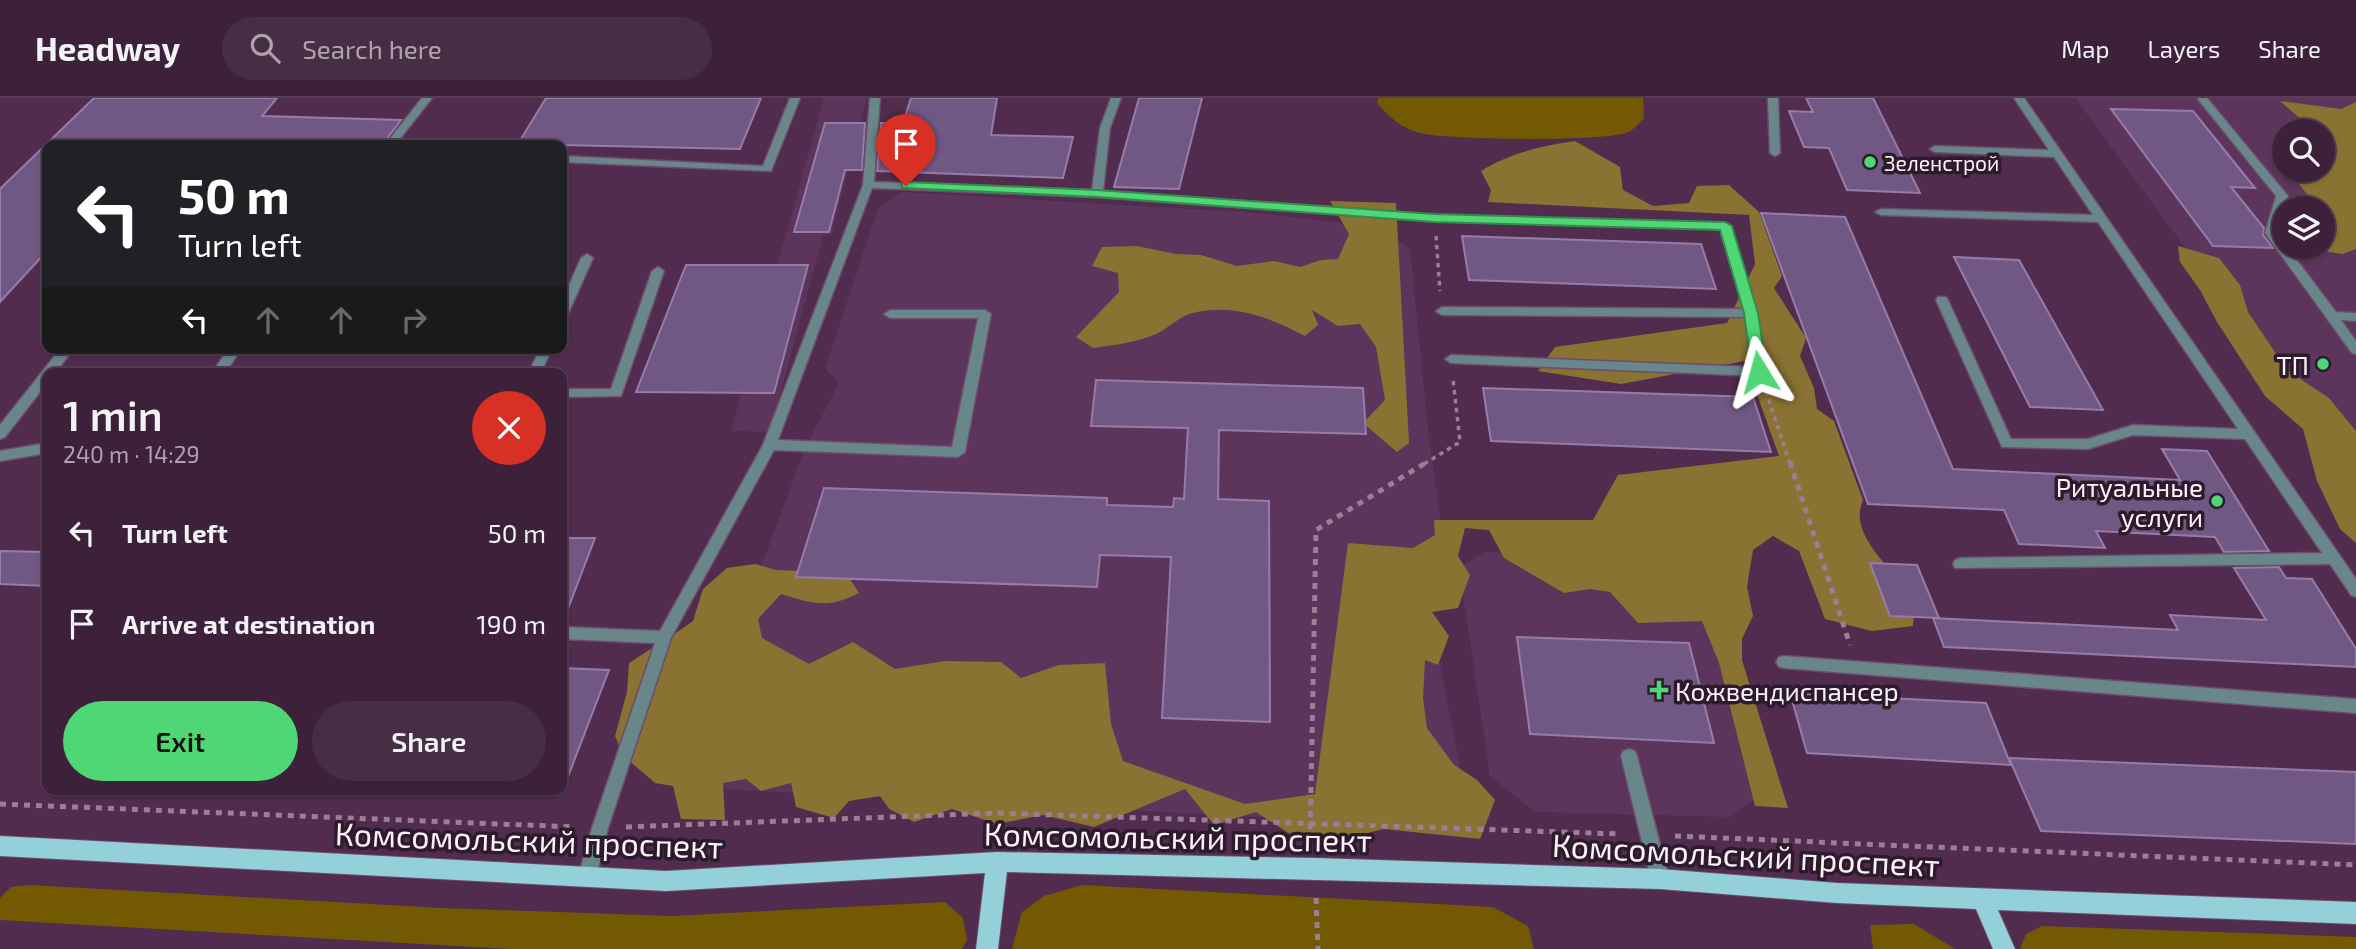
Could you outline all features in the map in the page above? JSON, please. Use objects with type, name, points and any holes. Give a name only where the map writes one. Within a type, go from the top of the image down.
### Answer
[{"type":"main road","name":"Комсомольский проспект","points":[[0,846],[666,881],[997,862],[1660,879],[1837,893],[2356,913]]},
{"type":"main road","points":[[987,949],[997,862]]},
{"type":"main road","points":[[1982,897],[2004,949]]},
{"type":"lane","points":[[394,140],[427,98]]},
{"type":"lane","points":[[567,159],[767,169],[795,98]]},
{"type":"lane","points":[[587,878],[600,828],[664,637],[770,445],[869,185],[875,98]]},
{"type":"lane","points":[[1097,194],[1105,128],[1116,98]]},
{"type":"lane","points":[[1773,98],[1775,153]]},
{"type":"lane","points":[[2019,98],[2356,591]]},
{"type":"lane","points":[[2202,98],[2282,196],[2271,233],[2356,350]]},
{"type":"lane","points":[[1935,149],[2059,154]]},
{"type":"lane","points":[[869,185],[1097,194],[1434,218],[1725,226],[1751,313],[1759,372],[1451,359]]},
{"type":"lane","points":[[1881,212],[2101,219]]},
{"type":"lane","points":[[567,303],[587,258]]},
{"type":"lane","points":[[567,393],[616,393],[658,271]]},
{"type":"lane","points":[[1942,300],[2007,444],[2088,444],[2133,430],[2250,434]]},
{"type":"lane","points":[[1442,311],[1751,313]]},
{"type":"lane","points":[[770,445],[958,452],[985,314],[890,314]]},
{"type":"lane","points":[[2332,316],[2356,317]]},
{"type":"lane","points":[[53,368],[63,354]]},
{"type":"lane","points":[[0,433],[42,381]]},
{"type":"lane","points":[[0,456],[42,450]]},
{"type":"lane","points":[[1960,564],[2333,558]]},
{"type":"lane","points":[[567,633],[664,637]]},
{"type":"lane","points":[[1784,662],[2356,706]]},
{"type":"lane","points":[[1629,756],[1660,879]]},
{"type":"path","points":[[1434,218],[1442,311]]},
{"type":"path","points":[[1308,824],[1316,530],[1460,442],[1451,359]]},
{"type":"path","points":[[1759,372],[1858,669]]},
{"type":"path","points":[[0,804],[600,828],[996,813],[1651,835],[2356,865]]},
{"type":"shaded area","points":[[824,98],[867,98],[831,235],[823,236],[770,432],[731,431]]},
{"type":"shaded area","points":[[1378,98],[1643,98],[1644,118],[1629,132],[1615,135],[1526,139],[1460,137],[1413,131],[1391,118],[1377,103]]},
{"type":"shaded area","points":[[2075,98],[2356,98],[2356,480]]},
{"type":"shaded area","points":[[2280,101],[2341,109],[2356,102],[2356,249],[2343,254],[2335,253],[2335,196],[2308,196],[2297,182],[2335,182],[2335,119],[2301,119]]},
{"type":"shaded area","points":[[1575,141],[1620,167],[1623,190],[1653,206],[1689,203],[1697,186],[1729,185],[1759,212],[1782,276],[1774,288],[1806,338],[1800,356],[1814,388],[1817,409],[1834,421],[1863,500],[1860,515],[1862,529],[1869,543],[1909,596],[1914,610],[1913,626],[1872,631],[1825,619],[1799,551],[1773,536],[1753,550],[1747,587],[1753,616],[1742,639],[1742,660],[1788,808],[1755,806],[1719,663],[1702,621],[1638,623],[1610,592],[1590,589],[1564,593],[1504,558],[1489,530],[1465,528],[1458,556],[1470,575],[1458,608],[1432,612],[1449,636],[1438,665],[1425,660],[1423,698],[1427,728],[1454,765],[1477,780],[1495,800],[1480,839],[1384,829],[1347,838],[1293,836],[1256,812],[1214,825],[1185,789],[1094,827],[1043,815],[997,824],[952,809],[914,822],[889,809],[880,796],[849,801],[834,818],[796,807],[791,783],[761,791],[746,779],[723,783],[725,820],[681,819],[673,786],[655,783],[626,758],[664,641],[693,621],[703,589],[727,568],[755,564],[776,570],[846,573],[859,593],[829,603],[781,594],[758,619],[762,638],[809,664],[853,642],[895,669],[945,661],[1001,662],[1021,678],[1059,665],[1105,663],[1111,724],[1123,761],[1245,804],[1315,794],[1348,543],[1413,548],[1435,535],[1434,520],[1593,520],[1618,475],[1779,456],[1745,361],[1621,384],[1538,371],[1555,347],[1727,323],[1755,264],[1749,215],[1488,202],[1491,190],[1481,171],[1526,151]]},
{"type":"shaded area","points":[[902,192],[1258,213],[1377,227],[1410,249],[1429,440],[1444,541],[1426,593],[1472,828],[681,787],[804,450],[839,383],[825,368],[878,208]]},
{"type":"shaded area","points":[[1330,201],[1396,203],[1409,443],[1397,452],[1363,423],[1385,400],[1376,347],[1360,324],[1338,326],[1312,310],[1318,325],[1305,336],[1279,323],[1251,314],[1208,310],[1188,315],[1141,340],[1093,348],[1076,337],[1119,292],[1118,273],[1092,266],[1102,247],[1137,246],[1176,254],[1201,255],[1237,266],[1274,261],[1300,267],[1321,260],[1338,259],[1349,234]]},
{"type":"shaded area","points":[[2178,246],[2219,258],[2240,285],[2248,312],[2287,370],[2329,398],[2356,431],[2356,543],[2340,529],[2317,481],[2303,429],[2265,396],[2180,262]]},
{"type":"shaded area","points":[[1485,552],[1658,561],[1708,595],[1765,791],[1730,817],[1535,812],[1490,776],[1459,568]]},
{"type":"shaded area","points":[[660,643],[623,754],[615,736],[627,692],[629,663]]},
{"type":"shaded area","points":[[29,885],[441,908],[671,916],[945,902],[963,918],[967,940],[962,949],[512,949],[0,920],[0,898],[11,887]]},
{"type":"shaded area","points":[[1082,885],[1493,907],[1528,926],[1534,949],[1012,949],[1022,912],[1044,896]]},
{"type":"shaded area","points":[[1914,924],[1955,949],[1873,949],[1870,925]]},
{"type":"shaded area","points":[[2042,926],[2356,937],[2356,949],[2020,949],[2026,934]]},
{"type":"building","points":[[94,98],[277,98],[262,116],[401,120],[386,140],[51,140]]},
{"type":"building","points":[[546,98],[761,98],[740,149],[567,145],[567,140],[520,140]]},
{"type":"building","points":[[911,98],[997,98],[991,135],[1073,137],[1063,178],[877,171],[881,123],[903,123]]},
{"type":"building","points":[[1139,98],[1202,98],[1179,189],[1114,187]]},
{"type":"building","name":"Зеленстрой","points":[[1806,98],[1873,98],[1920,193],[1847,190],[1829,148],[1804,147],[1789,111],[1813,112]]},
{"type":"building","points":[[2111,109],[2193,111],[2255,188],[2231,187],[2264,228],[2263,235],[2272,248],[2213,246]]},
{"type":"building","points":[[825,123],[865,123],[862,170],[845,170],[829,232],[794,232]]},
{"type":"building","points":[[42,148],[42,256],[0,302],[0,189]]},
{"type":"building","points":[[1761,213],[1845,217],[1953,469],[2180,480],[2162,449],[2207,451],[2269,551],[2224,552],[2215,537],[2096,531],[2105,548],[2019,544],[2004,510],[1868,504]]},
{"type":"building","points":[[1462,236],[1701,244],[1716,289],[1469,280]]},
{"type":"building","points":[[1954,257],[2019,260],[2103,410],[2030,407]]},
{"type":"building","points":[[686,265],[808,265],[774,393],[636,392]]},
{"type":"building","points":[[1096,380],[1363,388],[1366,434],[1219,430],[1218,499],[1269,501],[1270,722],[1162,718],[1171,557],[1100,555],[1097,587],[796,577],[824,488],[1107,498],[1107,505],[1173,507],[1174,498],[1184,499],[1188,428],[1091,426]]},
{"type":"building","points":[[1483,388],[1753,397],[1771,452],[1491,441]]},
{"type":"building","points":[[567,538],[595,538],[567,611]]},
{"type":"building","points":[[0,551],[42,552],[42,586],[0,584]]},
{"type":"building","points":[[1870,563],[1917,565],[1939,618],[1890,616]]},
{"type":"building","points":[[2279,567],[2286,578],[2312,579],[2356,649],[2356,667],[1944,647],[1933,618],[2178,630],[2170,615],[2266,620],[2234,568]]},
{"type":"building","points":[[1517,637],[1689,643],[1714,743],[1530,734]]},
{"type":"building","points":[[567,668],[609,670],[567,779]]},
{"type":"building","points":[[1790,693],[1986,703],[2011,765],[1807,753]]},
{"type":"building","points":[[2009,758],[2356,772],[2356,844],[2041,831]]},
{"type":"place","name":"Зеленстрой","points":[[1870,162]]},
{"type":"place","name":"ТП","points":[[2323,364]]},
{"type":"place","name":"Ритуальные услуги","points":[[2217,501]]},
{"type":"place","name":"Кожвендиспансер","points":[[1659,690]]},
{"type":"route","points":[[906,186],[1097,194],[1434,218],[1725,226],[1751,313],[1759,372]]}]
